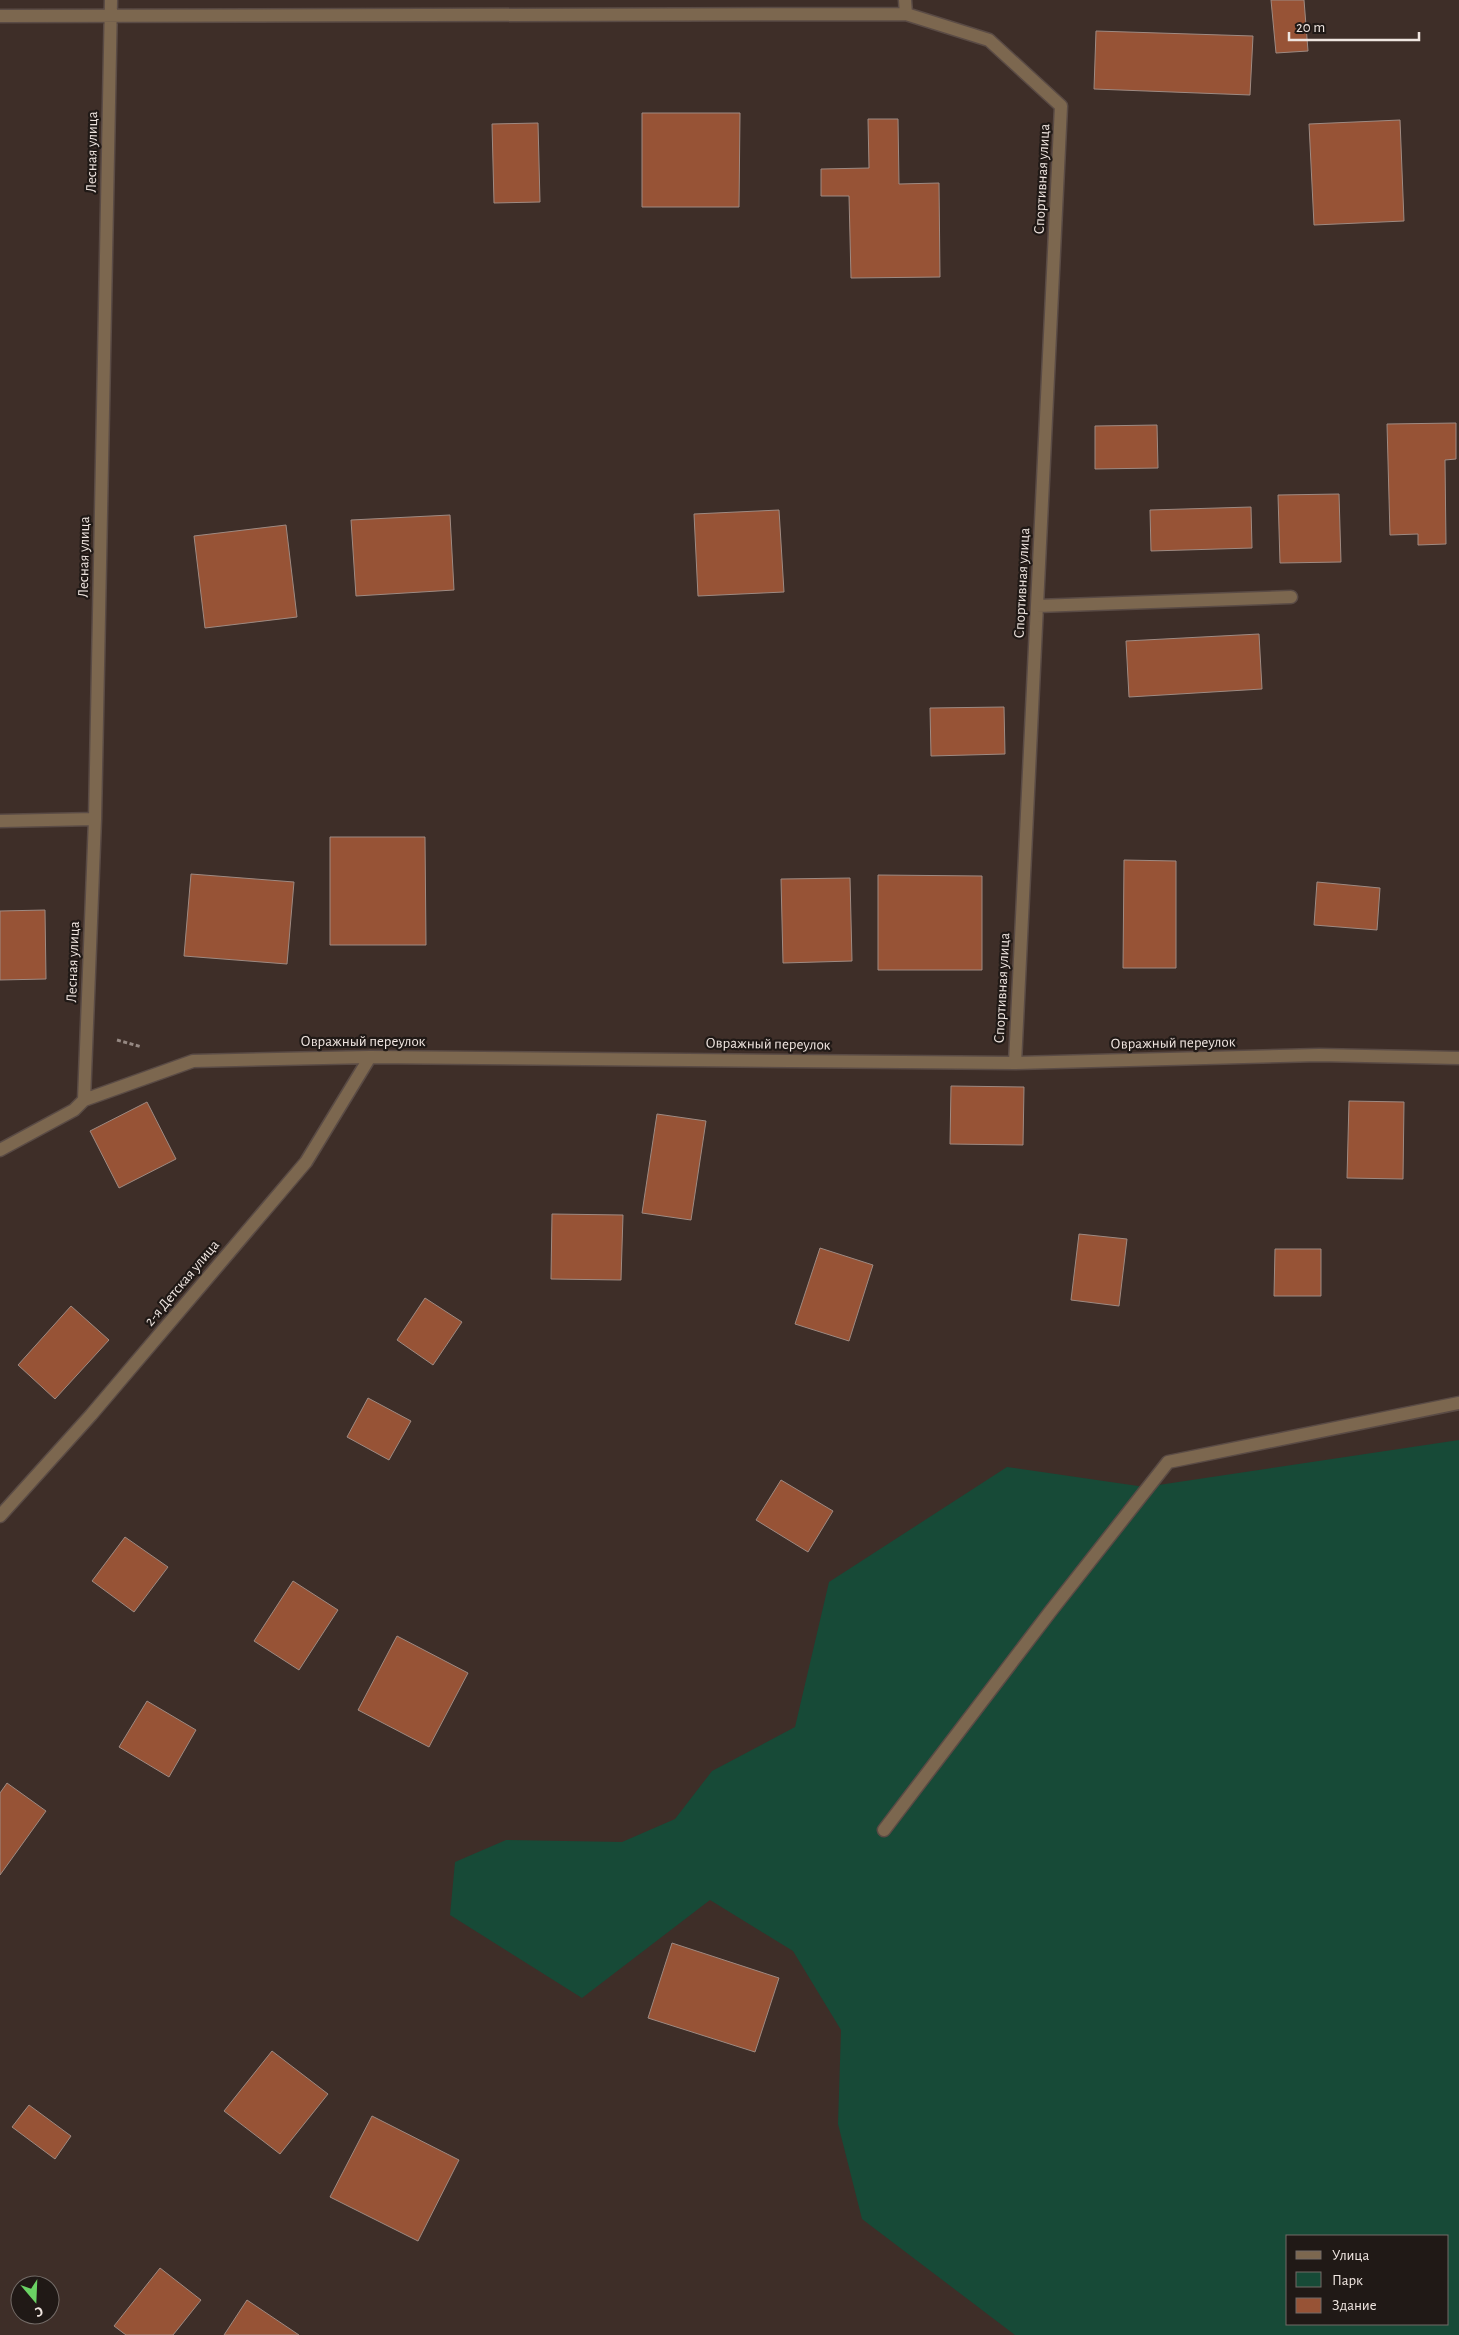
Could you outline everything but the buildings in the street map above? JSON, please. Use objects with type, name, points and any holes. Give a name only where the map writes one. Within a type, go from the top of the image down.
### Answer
[{"type":"street","name":"Лесная улица","points":[[84,1100],[95,819],[111,0]]},
{"type":"street","points":[[0,16],[906,14],[905,0]]},
{"type":"street","name":"Спортивная улица","points":[[906,14],[989,40],[1061,106],[1015,1063]]},
{"type":"street","points":[[1038,606],[1291,597]]},
{"type":"street","points":[[0,821],[95,819]]},
{"type":"street","name":"Овражный переулок","points":[[84,1100],[193,1061],[370,1057],[1015,1063],[1320,1056],[1459,1058]]},
{"type":"street","name":"2-я Детская улица","points":[[0,1516],[91,1416],[306,1162],[370,1057]]},
{"type":"street","points":[[0,1150],[74,1110],[84,1100]]},
{"type":"street","points":[[884,1830],[1050,1612],[1168,1462],[1459,1403]]},
{"type":"green space","points":[[1459,1440],[1459,2335],[1015,2335],[862,2219],[838,2124],[841,2030],[793,1951],[710,1900],[582,1998],[450,1915],[455,1862],[506,1840],[622,1842],[675,1819],[712,1771],[795,1727],[829,1582],[1007,1467],[1145,1487]]}]
